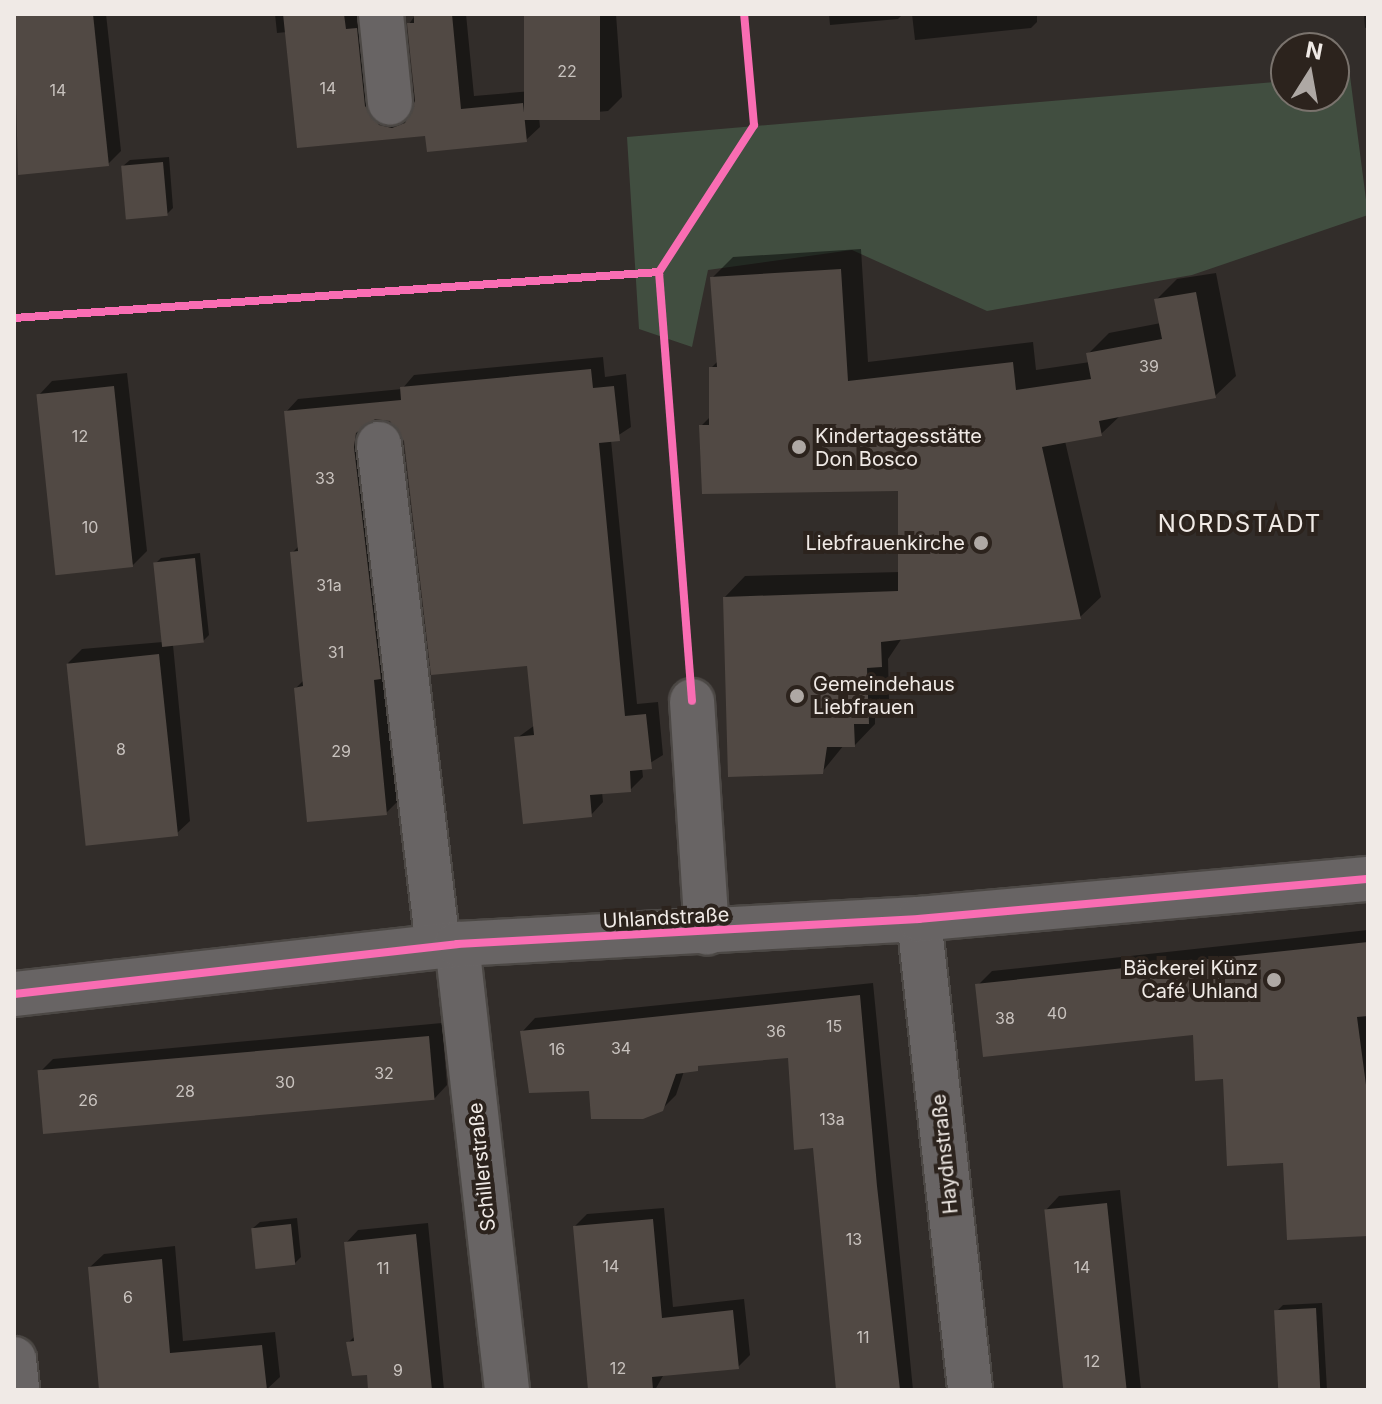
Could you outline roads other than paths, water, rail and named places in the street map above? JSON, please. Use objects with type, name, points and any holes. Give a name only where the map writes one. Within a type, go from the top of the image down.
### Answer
[{"type":"street","points":[[381,14],[390,103]]},
{"type":"street","name":"Schillerstraße","points":[[379,444],[507,1390]]},
{"type":"street","name":"Uhlandstraße","points":[[692,701],[707,933]]},
{"type":"street","name":"Uhlandstraße","points":[[14,994],[447,945],[919,919],[1368,879]]},
{"type":"street","name":"Haydnstraße","points":[[919,919],[970,1390]]},
{"type":"street","points":[[14,1359],[17,1390]]},
{"type":"place","name":"Kindertagesstätte Don Bosco","points":[[799,447]]},
{"type":"place","name":"Liebfrauenkirche","points":[[981,543]]},
{"type":"place","name":"Gemeindehaus Liebfrauen","points":[[797,696]]},
{"type":"place","name":"Bäckerei Künz Café Uhland","points":[[1274,980]]},
{"type":"district","name":"NORDSTADT","points":[[1240,524]]}]
